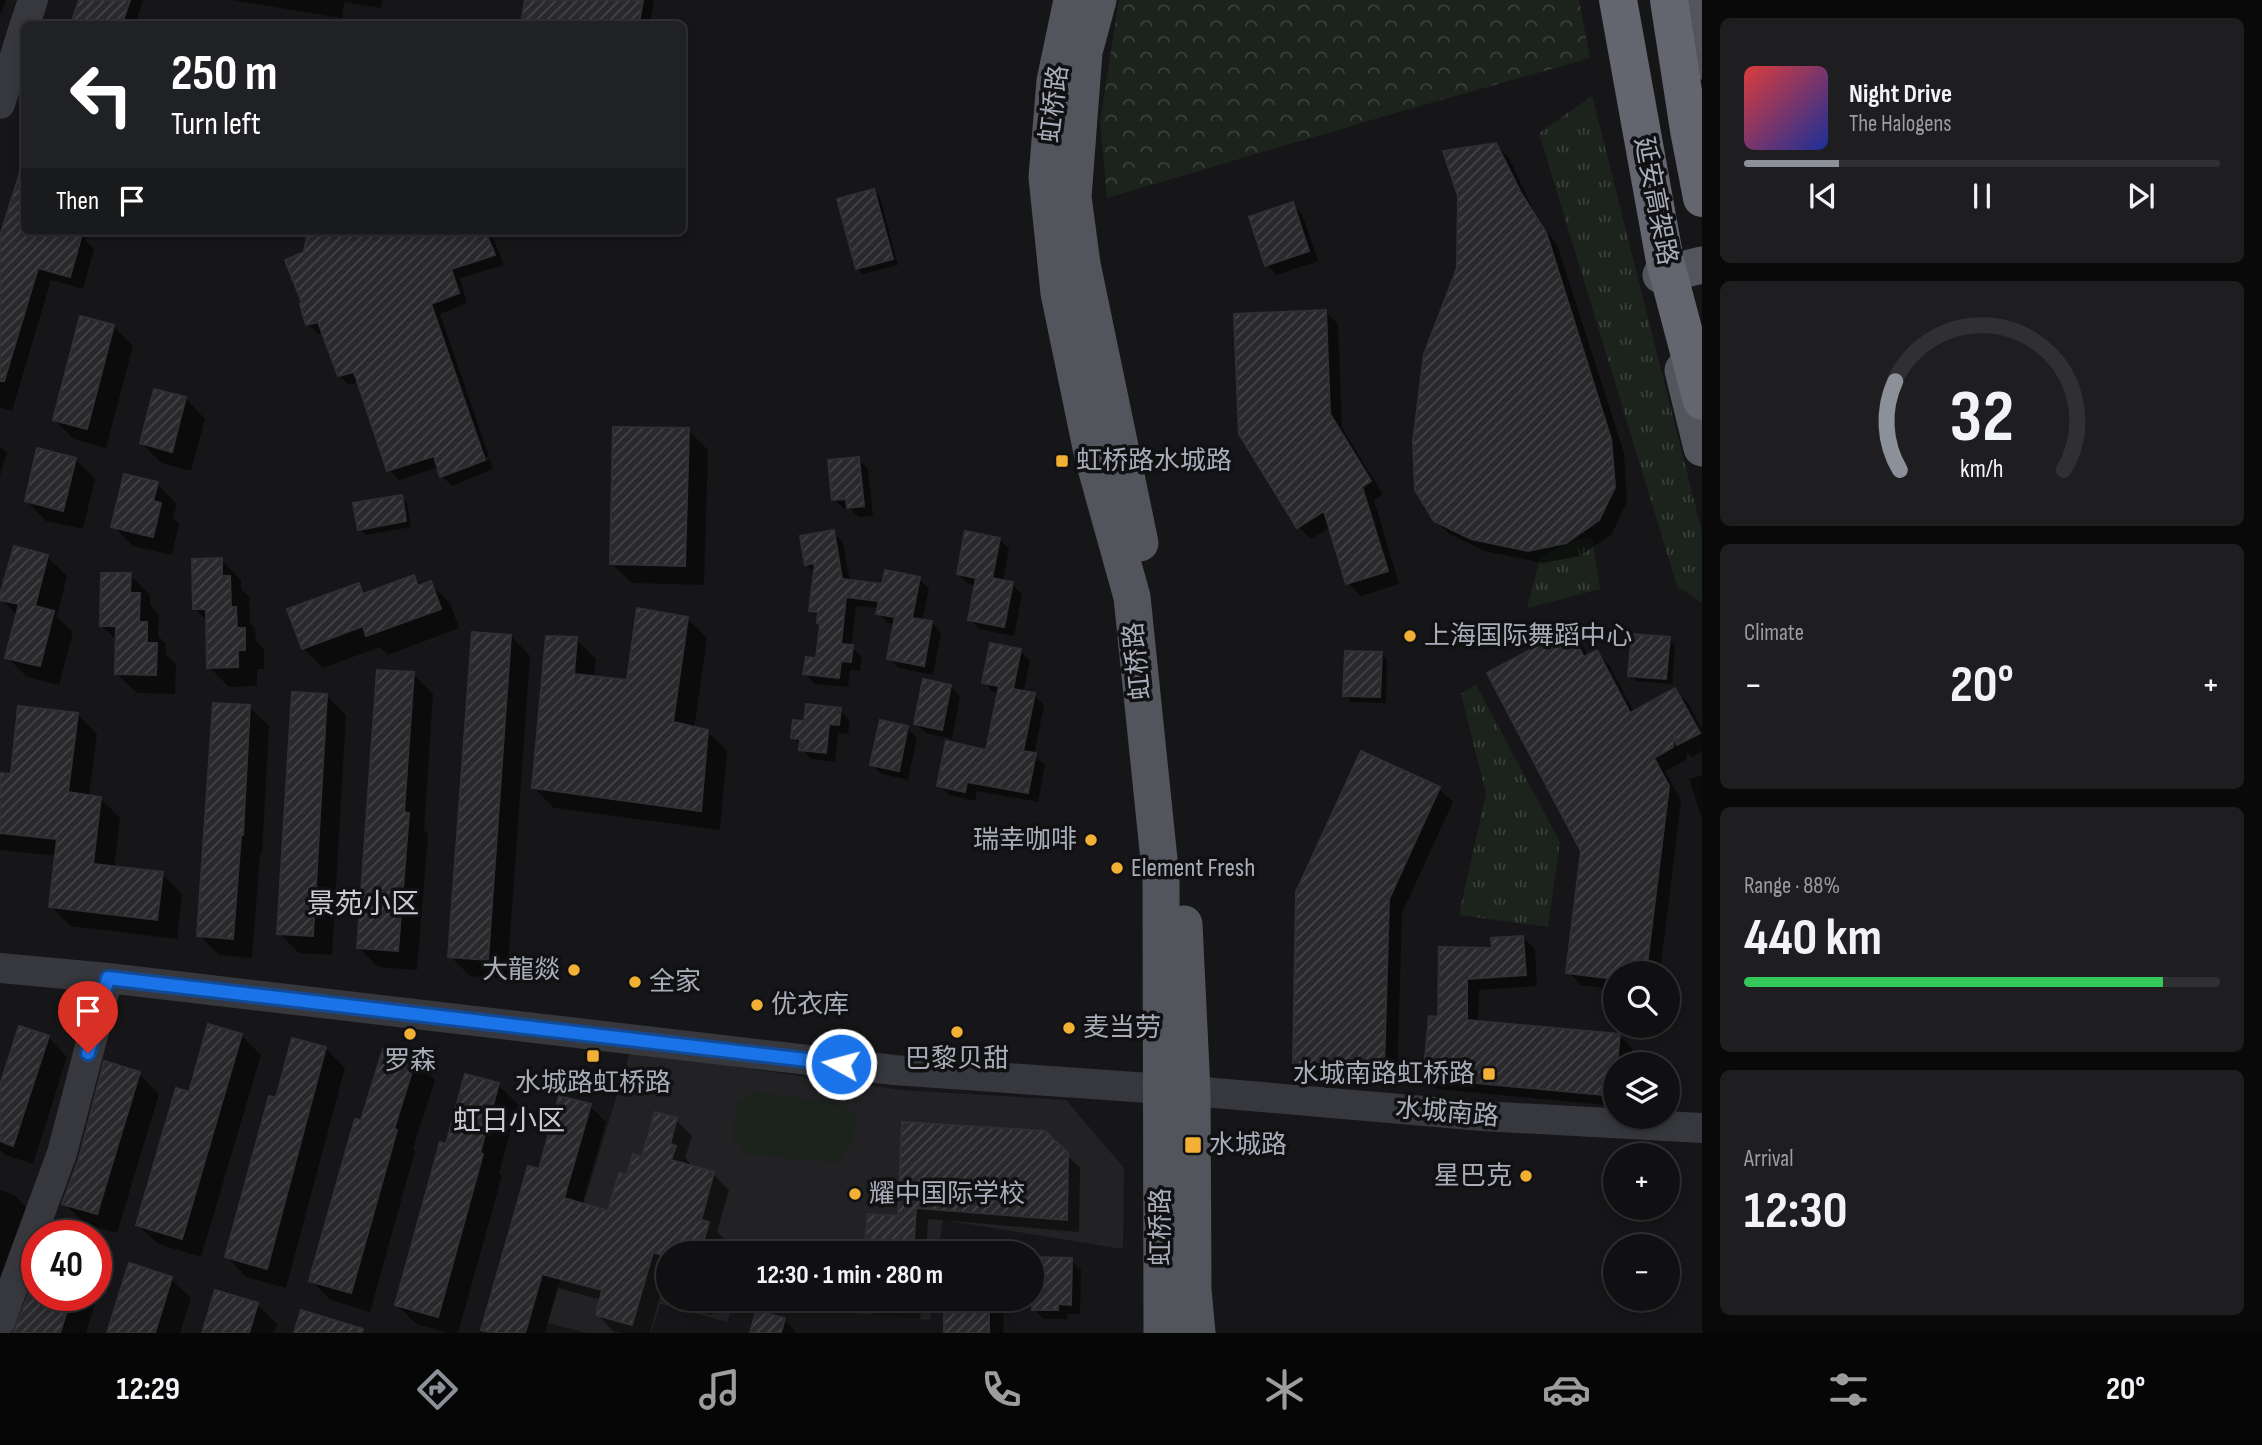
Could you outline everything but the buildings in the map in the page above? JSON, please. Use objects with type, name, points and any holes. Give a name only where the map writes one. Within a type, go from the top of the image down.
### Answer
[{"type":"highway","name":"延安高架路","points":[[1618,0],[1665,261],[1702,401]]},
{"type":"highway","name":"延安高架路","points":[[1669,0],[1702,198]]},
{"type":"main road","name":"虹桥路","points":[[1072,0],[1055,80],[1047,177],[1059,293],[1093,457],[1132,597],[1161,879],[1197,1333]]},
{"type":"main road","name":"虹桥路","points":[[1098,0],[1084,52],[1073,197],[1085,277],[1157,623],[1181,876],[1176,1091],[1162,1333]]},
{"type":"main road","points":[[1602,0],[1661,275],[1702,448]]},
{"type":"main road","points":[[1660,0],[1702,190]]},
{"type":"main road","points":[[1689,0],[1702,61]]},
{"type":"main road","points":[[1661,275],[1702,265]]},
{"type":"street","points":[[27,21],[33,0]]},
{"type":"street","points":[[0,104],[21,38]]},
{"type":"street","points":[[0,968],[108,978],[894,1070],[1176,1091]]},
{"type":"street","points":[[0,1322],[62,1153],[108,978]]},
{"type":"street","name":"水城南路","points":[[1176,1091],[1482,1116],[1702,1128]]},
{"type":"shaded area","name":"耀中国际学校","points":[[630,1052],[902,1090],[1066,1100],[1124,1168],[1123,1249],[943,1220],[940,1241],[656,1241],[658,1311],[651,1333],[588,1333],[547,1323]]},
{"type":"shaded area","name":"耀中国际学校","points":[[686,1311],[731,1311],[727,1322]]},
{"type":"shaded area","points":[[832,1311],[931,1311],[930,1320]]},
{"type":"green space","points":[[1119,0],[1579,0],[1590,58],[1107,198],[1100,121]]},
{"type":"green space","points":[[1592,96],[1702,532],[1702,603],[1677,586],[1539,133]]},
{"type":"green space","points":[[1592,537],[1600,589],[1527,608],[1540,558],[1566,543]]},
{"type":"green space","points":[[1476,685],[1560,842],[1548,927],[1459,915],[1486,793],[1461,694]]},
{"type":"green space","points":[[754,1091],[841,1104],[856,1119],[851,1146],[837,1163],[746,1154],[732,1138],[737,1103]]},
{"type":"place","name":"虹桥路水城路","points":[[1062,461]]},
{"type":"place","name":"上海国际舞蹈中心","points":[[1410,636]]},
{"type":"place","name":"瑞幸咖啡","points":[[1091,840]]},
{"type":"place","name":"Element Fresh","points":[[1117,868]]},
{"type":"place","name":"大龍燚","points":[[574,970]]},
{"type":"place","name":"全家","points":[[635,982]]},
{"type":"place","name":"优衣库","points":[[757,1005]]},
{"type":"place","name":"麦当劳","points":[[1069,1028]]},
{"type":"place","name":"巴黎贝甜","points":[[957,1032]]},
{"type":"place","name":"罗森","points":[[410,1034]]},
{"type":"place","name":"水城路虹桥路","points":[[593,1056]]},
{"type":"place","name":"水城南路虹桥路","points":[[1489,1074]]},
{"type":"place","name":"水城路","points":[[1193,1145]]},
{"type":"place","name":"星巴克","points":[[1526,1176]]},
{"type":"place","name":"耀中国际学校","points":[[855,1194]]},
{"type":"district","name":"景苑小区","points":[[363,904]]},
{"type":"district","name":"虹日小区","points":[[509,1121]]},
{"type":"route","points":[[88,1053],[108,978],[841,1064]]}]
